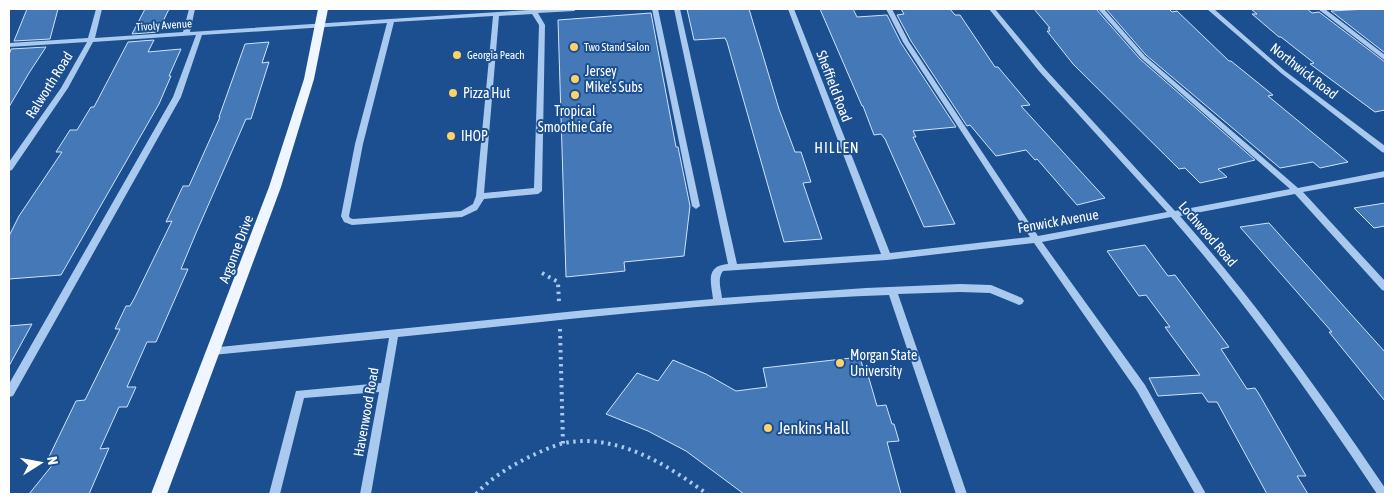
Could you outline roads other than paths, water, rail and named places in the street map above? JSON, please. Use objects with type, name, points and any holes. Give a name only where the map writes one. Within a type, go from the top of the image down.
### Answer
[{"type":"main road","name":"Argonne Drive","points":[[159,494],[291,142],[309,79],[321,25],[322,9]]},
{"type":"street","name":"Ralworth Road","points":[[9,168],[64,88],[91,40],[99,9]]},
{"type":"street","points":[[186,34],[192,9]]},
{"type":"street","points":[[655,9],[696,206]]},
{"type":"street","points":[[677,9],[732,267],[716,271],[715,279],[718,301]]},
{"type":"street","name":"Sheffield Road","points":[[791,9],[887,257]]},
{"type":"street","points":[[889,9],[906,42],[1036,240],[1141,388],[1201,494]]},
{"type":"street","name":"Lochwood Road","points":[[992,9],[1060,90],[1174,214],[1277,340],[1383,494]]},
{"type":"street","points":[[1101,9],[1143,57],[1296,190],[1385,286]]},
{"type":"street","name":"Northwick Road","points":[[1210,9],[1283,72],[1385,150]]},
{"type":"street","points":[[1321,9],[1385,58]]},
{"type":"street","name":"Tivoly Avenue","points":[[9,45],[496,14],[532,10]]},
{"type":"street","points":[[496,14],[480,196],[538,191],[542,25],[532,10]]},
{"type":"street","points":[[9,393],[177,97],[200,32]]},
{"type":"street","name":"Fenwick Avenue","points":[[732,267],[887,257],[1036,240],[1385,174]]},
{"type":"street","points":[[213,351],[394,335],[718,301],[892,291],[991,289],[1019,302]]},
{"type":"street","points":[[892,291],[962,494]]},
{"type":"street","name":"Havenwood Road","points":[[366,494],[394,335]]},
{"type":"lane","points":[[532,10],[574,9]]},
{"type":"lane","points":[[391,21],[359,144],[344,216],[352,222],[462,214],[472,210],[479,204],[480,196]]},
{"type":"lane","points":[[274,494],[300,394],[384,387]]},
{"type":"place","name":"Two Stand Salon","points":[[574,47]]},
{"type":"place","name":"Georgia Peach","points":[[457,55]]},
{"type":"place","name":"Jersey Mike's Subs","points":[[575,79]]},
{"type":"place","name":"Pizza Hut","points":[[453,93]]},
{"type":"place","name":"Tropical Smoothie Cafe","points":[[575,95]]},
{"type":"place","name":"IHOP","points":[[451,136]]},
{"type":"place","name":"Morgan State University","points":[[840,363]]},
{"type":"place","name":"Jenkins Hall","points":[[768,428]]},
{"type":"district","name":"HILLEN","points":[[837,147]]}]
